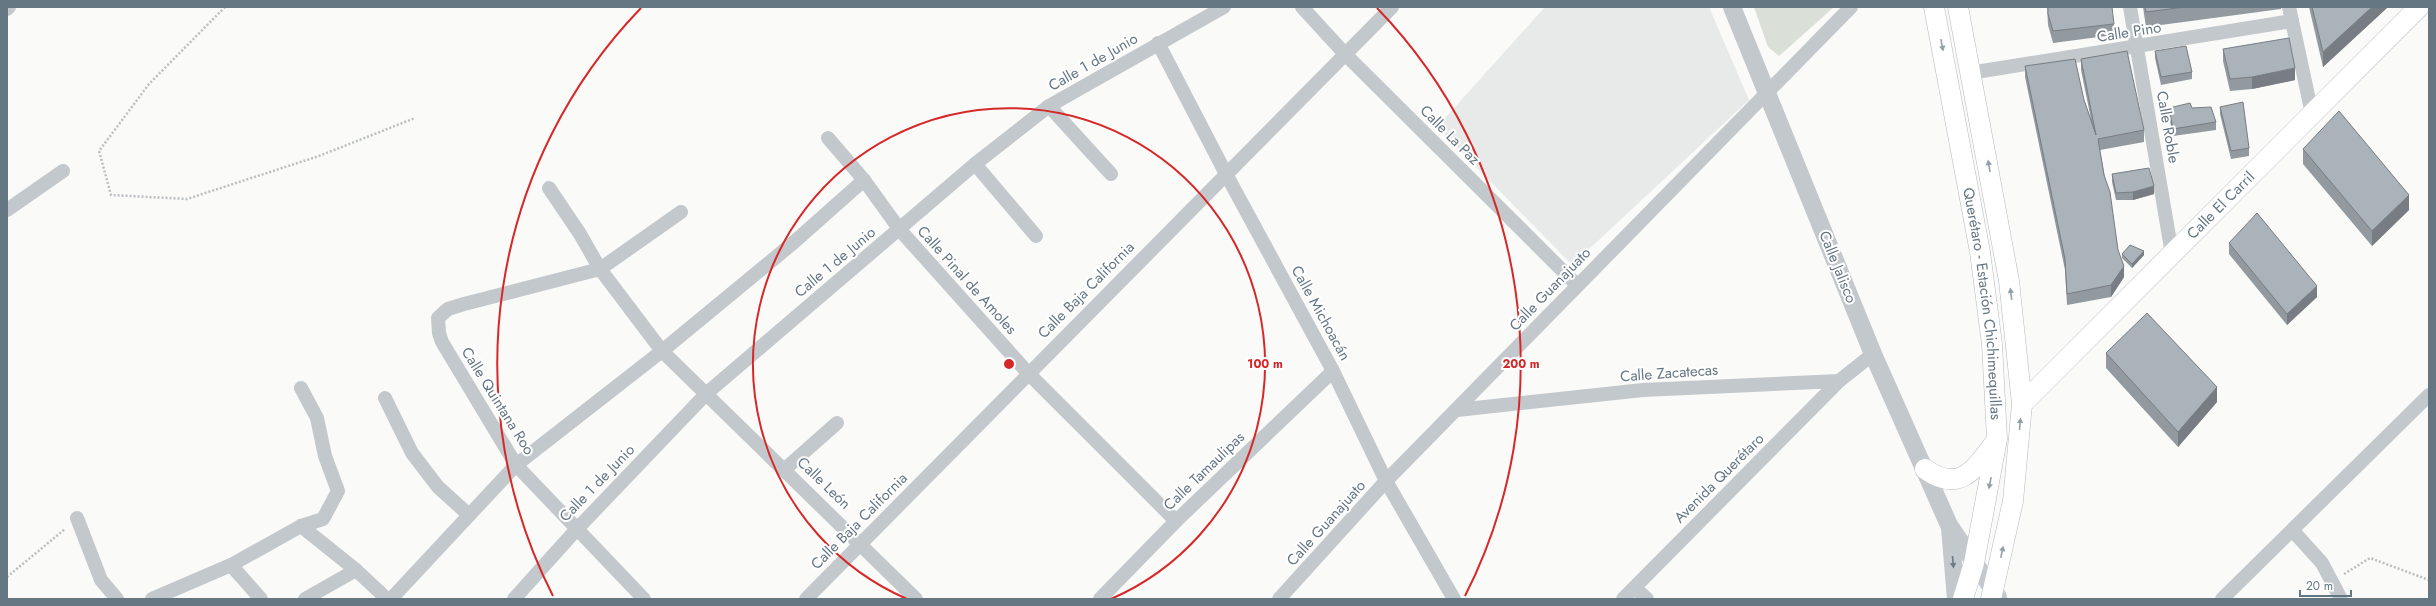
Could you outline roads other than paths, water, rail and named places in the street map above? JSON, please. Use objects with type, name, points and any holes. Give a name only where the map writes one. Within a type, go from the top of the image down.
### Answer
[{"type":"main road","name":"Querétaro - Estación Chichimequillas","points":[[1934,7],[1980,252],[1992,344],[1997,439],[1974,563],[1963,599]]},
{"type":"main road","name":"Querétaro - Estación Chichimequillas","points":[[1958,7],[1970,73],[1982,125],[2009,281],[2022,404],[2013,501],[1995,596]]},
{"type":"main road","name":"Calle El Carril","points":[[2022,404],[2419,7]]},
{"type":"main road","points":[[1925,469],[1939,478],[1950,481],[1966,474],[1979,463],[1997,439]]},
{"type":"street","name":"Calle 1 de Junio","points":[[514,599],[576,530],[707,393],[900,230],[975,164],[1049,106],[1224,7]]},
{"type":"street","name":"Calle La Paz","points":[[1302,7],[1346,55],[1577,285]]},
{"type":"street","name":"Calle Baja California","points":[[806,599],[1028,373],[1346,55],[1392,7]]},
{"type":"street","name":"Calle Jalisco","points":[[1732,7],[1873,354],[1949,525],[1995,596]]},
{"type":"street","name":"Calle Guanajuato","points":[[1279,599],[1386,481],[1851,7]]},
{"type":"street","name":"Calle Roble","points":[[2130,7],[2172,254]]},
{"type":"street","points":[[2289,7],[2312,114]]},
{"type":"street","name":"Calle Pino","points":[[1970,73],[2137,48],[2292,22]]},
{"type":"street","name":"Calle Michoacán","points":[[1158,43],[1226,174],[1333,371],[1386,481],[1454,599]]},
{"type":"street","points":[[1049,106],[1111,174]]},
{"type":"street","name":"Calle Pinal de Amoles","points":[[828,138],[864,180],[900,230],[1028,373],[1176,521]]},
{"type":"street","points":[[975,164],[1036,236]]},
{"type":"street","points":[[7,210],[63,171]]},
{"type":"street","points":[[391,599],[516,465],[662,351],[793,243],[864,180]]},
{"type":"street","points":[[549,188],[580,234],[600,269],[662,351],[707,393]]},
{"type":"street","points":[[600,269],[681,212]]},
{"type":"street","name":"Calle Quintana Roo","points":[[600,269],[448,309],[438,318],[439,333],[442,342],[516,465],[576,530],[644,599]]},
{"type":"street","points":[[1839,381],[1873,354]]},
{"type":"street","name":"Calle Tamaulipas","points":[[1100,599],[1176,521],[1333,371]]},
{"type":"street","name":"Calle Zacatecas","points":[[1457,410],[1643,390],[1839,381]]},
{"type":"street","name":"Avenida Querétaro","points":[[1624,599],[1839,381]]},
{"type":"street","points":[[152,599],[231,565],[301,526],[323,519],[338,491],[325,456],[317,418],[301,388]]},
{"type":"street","name":"Calle León","points":[[707,393],[916,599]]},
{"type":"street","points":[[2222,599],[2293,531],[2429,395]]},
{"type":"street","points":[[384,398],[412,453],[438,487],[469,515]]},
{"type":"street","points":[[785,469],[837,424]]},
{"type":"street","points":[[77,518],[102,580],[117,599]]},
{"type":"street","name":"Calle Jalisco","points":[[1949,525],[1956,599]]},
{"type":"street","points":[[301,526],[356,570],[387,599]]},
{"type":"street","points":[[2293,531],[2322,563],[2341,599]]},
{"type":"street","points":[[231,565],[261,599]]},
{"type":"street","points":[[305,599],[356,570]]},
{"type":"street","points":[[1635,588],[1646,599]]}]
